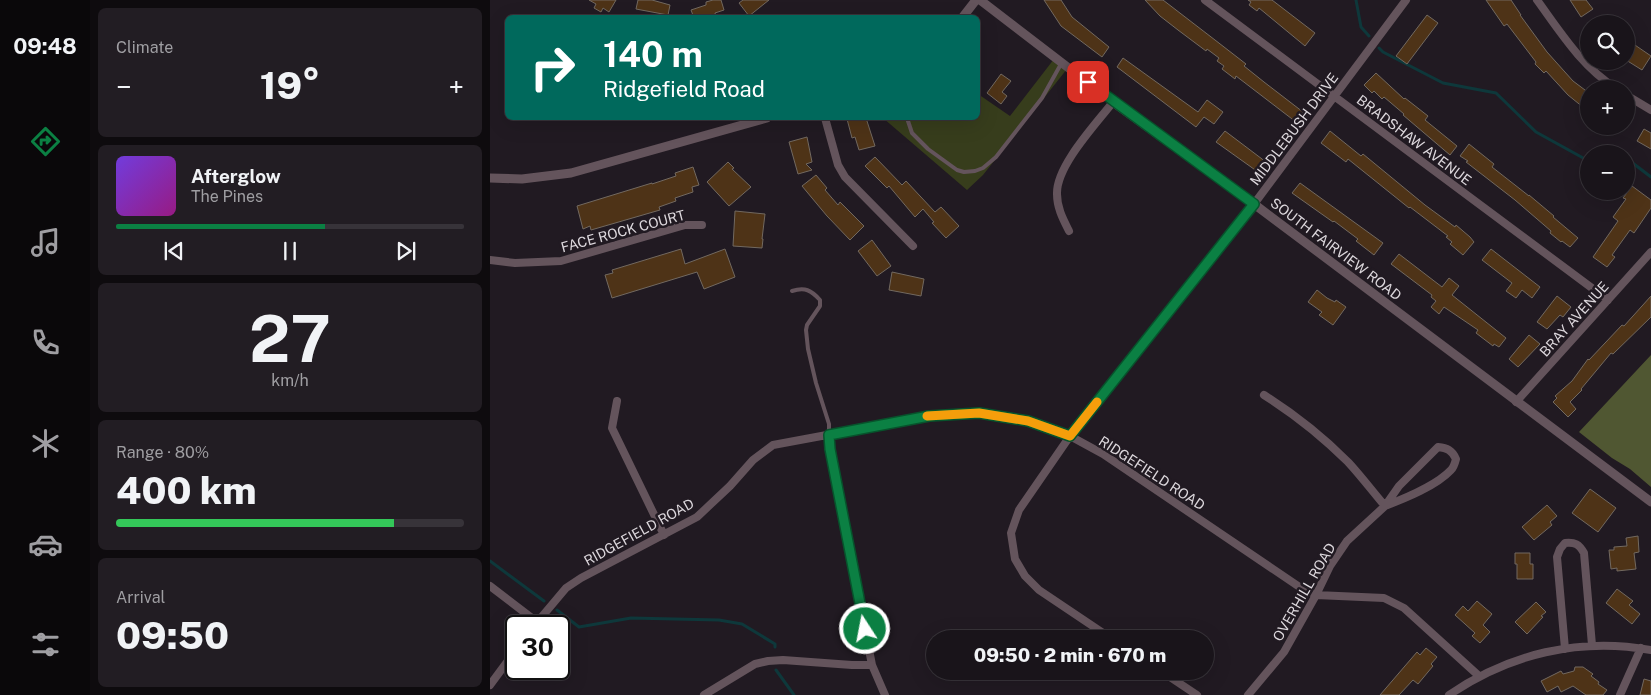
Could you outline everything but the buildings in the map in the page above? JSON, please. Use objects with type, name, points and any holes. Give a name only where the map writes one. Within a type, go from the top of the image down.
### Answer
[{"type":"street","points":[[964,15],[976,0]]},
{"type":"street","name":"SOUTH FAIRVIEW ROAD","points":[[980,0],[1113,102],[1254,204],[1651,502]]},
{"type":"street","name":"BRADSHAW AVENUE","points":[[1205,0],[1608,300]]},
{"type":"street","name":"MIDDLEBUSH DRIVE","points":[[1099,630],[1039,590],[1024,576],[1014,559],[1011,533],[1020,510],[1070,436],[1254,204],[1406,0]]},
{"type":"street","points":[[1537,0],[1576,53],[1591,70],[1605,80]]},
{"type":"street","points":[[1635,100],[1651,110]]},
{"type":"street","points":[[1069,231],[1059,212],[1056,192],[1062,169],[1113,102]]},
{"type":"street","points":[[490,178],[522,179],[571,173],[760,120]]},
{"type":"street","points":[[826,120],[838,165],[845,177],[912,246]]},
{"type":"street","name":"FACE ROCK COURT","points":[[490,260],[514,263],[561,261],[685,225],[702,224]]},
{"type":"street","name":"BRAY AVENUE","points":[[1516,402],[1651,252]]},
{"type":"street","points":[[1264,395],[1323,439],[1348,463],[1386,506]]},
{"type":"street","points":[[617,401],[612,428],[664,535]]},
{"type":"street","name":"RIDGEFIELD ROAD","points":[[543,615],[566,588],[573,583],[696,517],[730,486],[753,460],[773,445],[929,416],[979,413],[1028,421],[1070,436],[1103,454],[1301,588],[1316,595],[1384,598],[1404,608],[1479,676]]},
{"type":"street","points":[[829,435],[830,449],[872,665],[885,695]]},
{"type":"street","name":"OVERHILL ROAD","points":[[1248,695],[1284,652],[1330,566],[1347,541],[1386,506],[1399,486],[1438,447],[1446,448],[1453,452],[1456,459],[1453,469],[1437,481],[1406,498],[1386,506]]},
{"type":"street","points":[[1565,648],[1557,556],[1565,543],[1573,542],[1580,546],[1584,553],[1592,645]]},
{"type":"street","points":[[490,586],[524,615]]},
{"type":"street","points":[[1449,695],[1479,676],[1521,658],[1565,648],[1592,645],[1651,650]]},
{"type":"street","points":[[1620,695],[1641,648]]},
{"type":"street","points":[[706,694],[756,664],[768,661],[783,660],[872,665]]},
{"type":"street","points":[[490,685],[505,665]]},
{"type":"street","points":[[1174,680],[1197,695]]},
{"type":"lane","points":[[909,120],[912,133],[928,149],[957,170],[964,172],[975,171],[983,168],[996,157],[1042,98],[1062,63]]},
{"type":"lane","points":[[792,291],[800,288],[806,289],[820,300],[820,306],[807,325],[806,330],[812,366],[829,424],[829,435]]},
{"type":"green space","points":[[1054,59],[1067,69],[983,175],[967,190],[885,120],[980,120],[980,95],[1010,116]]},
{"type":"green space","points":[[1651,355],[1651,487],[1630,469],[1612,458],[1579,432]]},
{"type":"waterway","points":[[1356,0],[1361,27],[1369,36]]},
{"type":"waterway","points":[[1379,48],[1383,52],[1443,83],[1496,93],[1536,132],[1580,156]]},
{"type":"waterway","points":[[1635,165],[1651,177]]},
{"type":"waterway","points":[[490,561],[544,601]]},
{"type":"waterway","points":[[557,610],[579,627],[631,618],[719,620],[742,624],[775,644],[775,647]]},
{"type":"waterway","points":[[776,670],[794,695]]},
{"type":"slow traffic","points":[[927,416],[979,413],[1028,421],[1070,436],[1097,402]]},
{"type":"route","points":[[865,629],[830,449],[829,435],[929,416],[979,413],[1028,421],[1070,436],[1254,204],[1088,82]]}]
